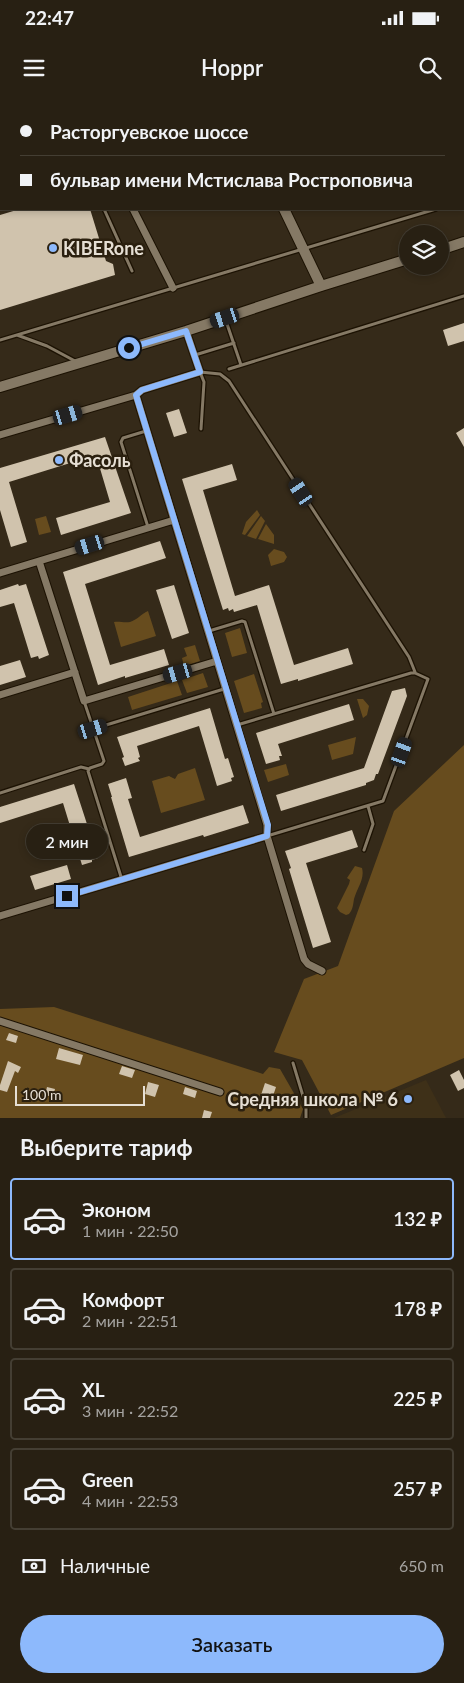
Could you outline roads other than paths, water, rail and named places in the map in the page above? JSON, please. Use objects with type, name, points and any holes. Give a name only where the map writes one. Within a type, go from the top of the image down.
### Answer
[{"type":"main road","points":[[284,210],[321,286]]},
{"type":"main road","points":[[449,247],[464,242]]},
{"type":"main road","points":[[0,386],[186,331],[321,286],[399,263]]},
{"type":"street","points":[[134,210],[173,288]]},
{"type":"street","points":[[0,435],[136,395],[142,390],[200,372],[186,331]]},
{"type":"street","points":[[136,395],[268,825],[267,836],[304,959],[308,964],[322,971]]},
{"type":"street","points":[[0,572],[174,520]]},
{"type":"street","points":[[40,561],[84,701],[217,661]]},
{"type":"street","points":[[0,695],[75,672]]},
{"type":"street","points":[[0,916],[267,836]]},
{"type":"street","points":[[0,912],[11,913]]},
{"type":"street","points":[[0,1021],[220,1092]]},
{"type":"lane","points":[[104,210],[132,271]]},
{"type":"lane","points":[[0,340],[433,210]]},
{"type":"lane","points":[[229,369],[464,296]]},
{"type":"lane","points":[[225,318],[241,365]]},
{"type":"lane","points":[[16,335],[47,346],[78,362]]},
{"type":"lane","points":[[194,355],[234,343]]},
{"type":"lane","points":[[201,429],[204,382],[200,372],[220,374],[228,381],[404,649],[416,673],[426,678],[428,682],[385,798],[381,802],[267,836]]},
{"type":"lane","points":[[147,431],[122,438],[121,442],[148,528]]},
{"type":"lane","points":[[208,631],[242,621],[245,622],[274,714]]},
{"type":"lane","points":[[237,725],[416,673]]},
{"type":"lane","points":[[93,729],[226,688]]},
{"type":"lane","points":[[0,793],[81,767],[89,769],[102,764],[104,761],[84,701]]},
{"type":"lane","points":[[89,769],[88,771],[122,880]]},
{"type":"lane","points":[[364,850],[373,824],[368,806]]},
{"type":"lane","points":[[293,1063],[306,1106],[306,1118]]},
{"type":"place","name":"KIBERone","points":[[53,248]]},
{"type":"place","name":"Фасоль","points":[[59,460]]},
{"type":"place","name":"Средняя школа № 6","points":[[408,1099]]}]
